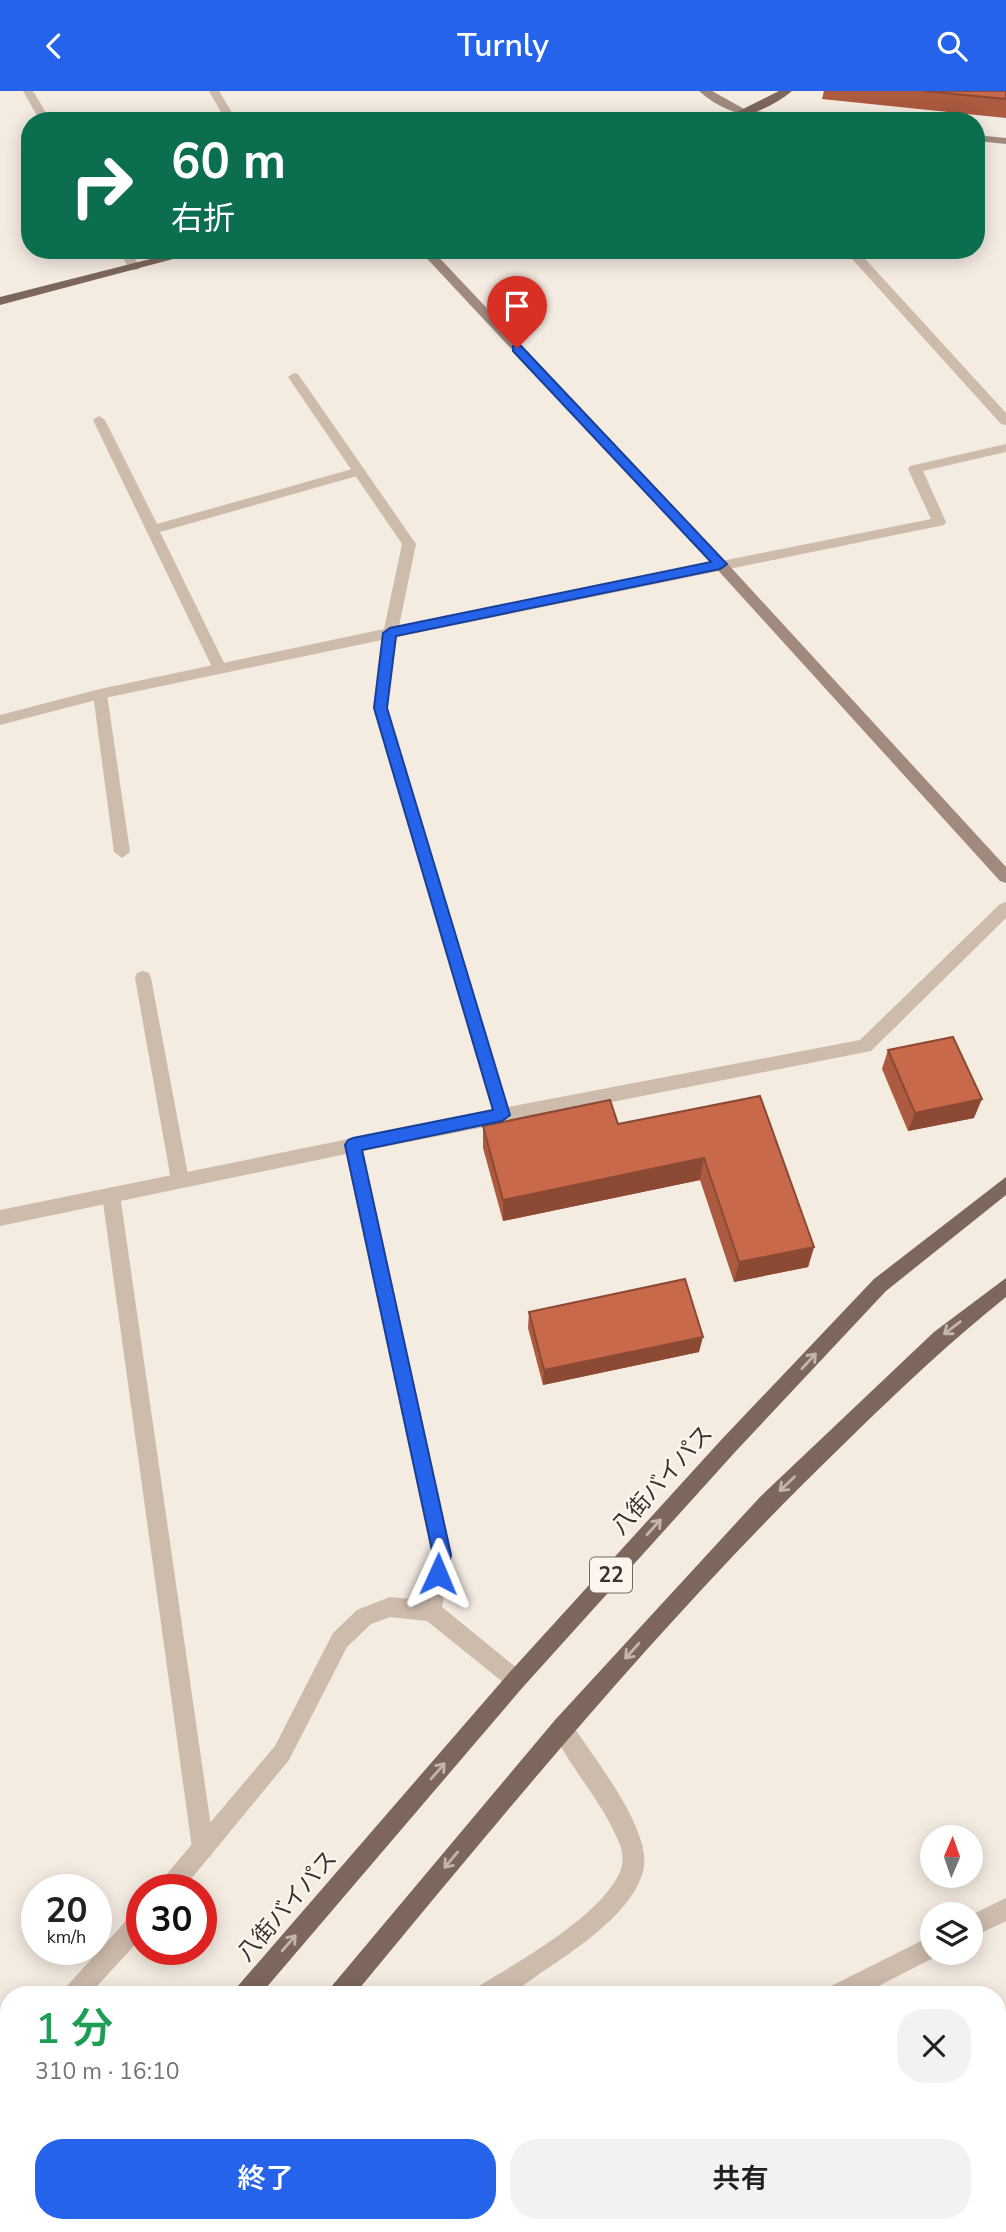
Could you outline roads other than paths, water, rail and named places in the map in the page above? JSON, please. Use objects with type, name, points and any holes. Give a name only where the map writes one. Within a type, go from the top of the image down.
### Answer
[{"type":"main road","points":[[752,112],[787,91]]},
{"type":"main road","points":[[1,298],[166,259]]},
{"type":"main road","name":"八街バイパス","points":[[253,1986],[516,1680],[729,1445],[880,1285],[1006,1185]]},
{"type":"main road","points":[[346,1986],[562,1727],[766,1504],[941,1338],[1006,1286]]},
{"type":"street","points":[[28,91],[41,112]]},
{"type":"street","points":[[214,91],[227,112]]},
{"type":"street","points":[[704,91],[736,112]]},
{"type":"street","points":[[985,139],[1006,141]]},
{"type":"street","points":[[129,259],[134,267]]},
{"type":"street","points":[[433,259],[720,564],[1006,877]]},
{"type":"street","points":[[858,259],[1006,421]]},
{"type":"street","points":[[294,377],[408,544],[390,633],[380,708],[502,1115]]},
{"type":"street","points":[[99,420],[220,669]]},
{"type":"street","points":[[0,720],[100,694],[720,564],[939,521],[915,469],[1006,448]]},
{"type":"street","points":[[153,530],[359,471]]},
{"type":"street","points":[[100,694],[122,852]]},
{"type":"street","points":[[0,1218],[502,1115],[865,1046],[1006,908]]},
{"type":"street","points":[[143,978],[180,1181]]},
{"type":"street","points":[[353,1145],[442,1555],[430,1611]]},
{"type":"street","points":[[111,1195],[203,1848]]},
{"type":"street","points":[[181,1874],[282,1753],[340,1640],[364,1617],[390,1607],[430,1611],[516,1680]]},
{"type":"street","points":[[507,1986],[595,1920],[626,1887],[634,1859],[621,1821],[562,1727]]},
{"type":"street","points":[[983,1921],[1006,1909]]},
{"type":"street","points":[[82,1986],[126,1938]]},
{"type":"street","points":[[854,1986],[920,1953]]}]
